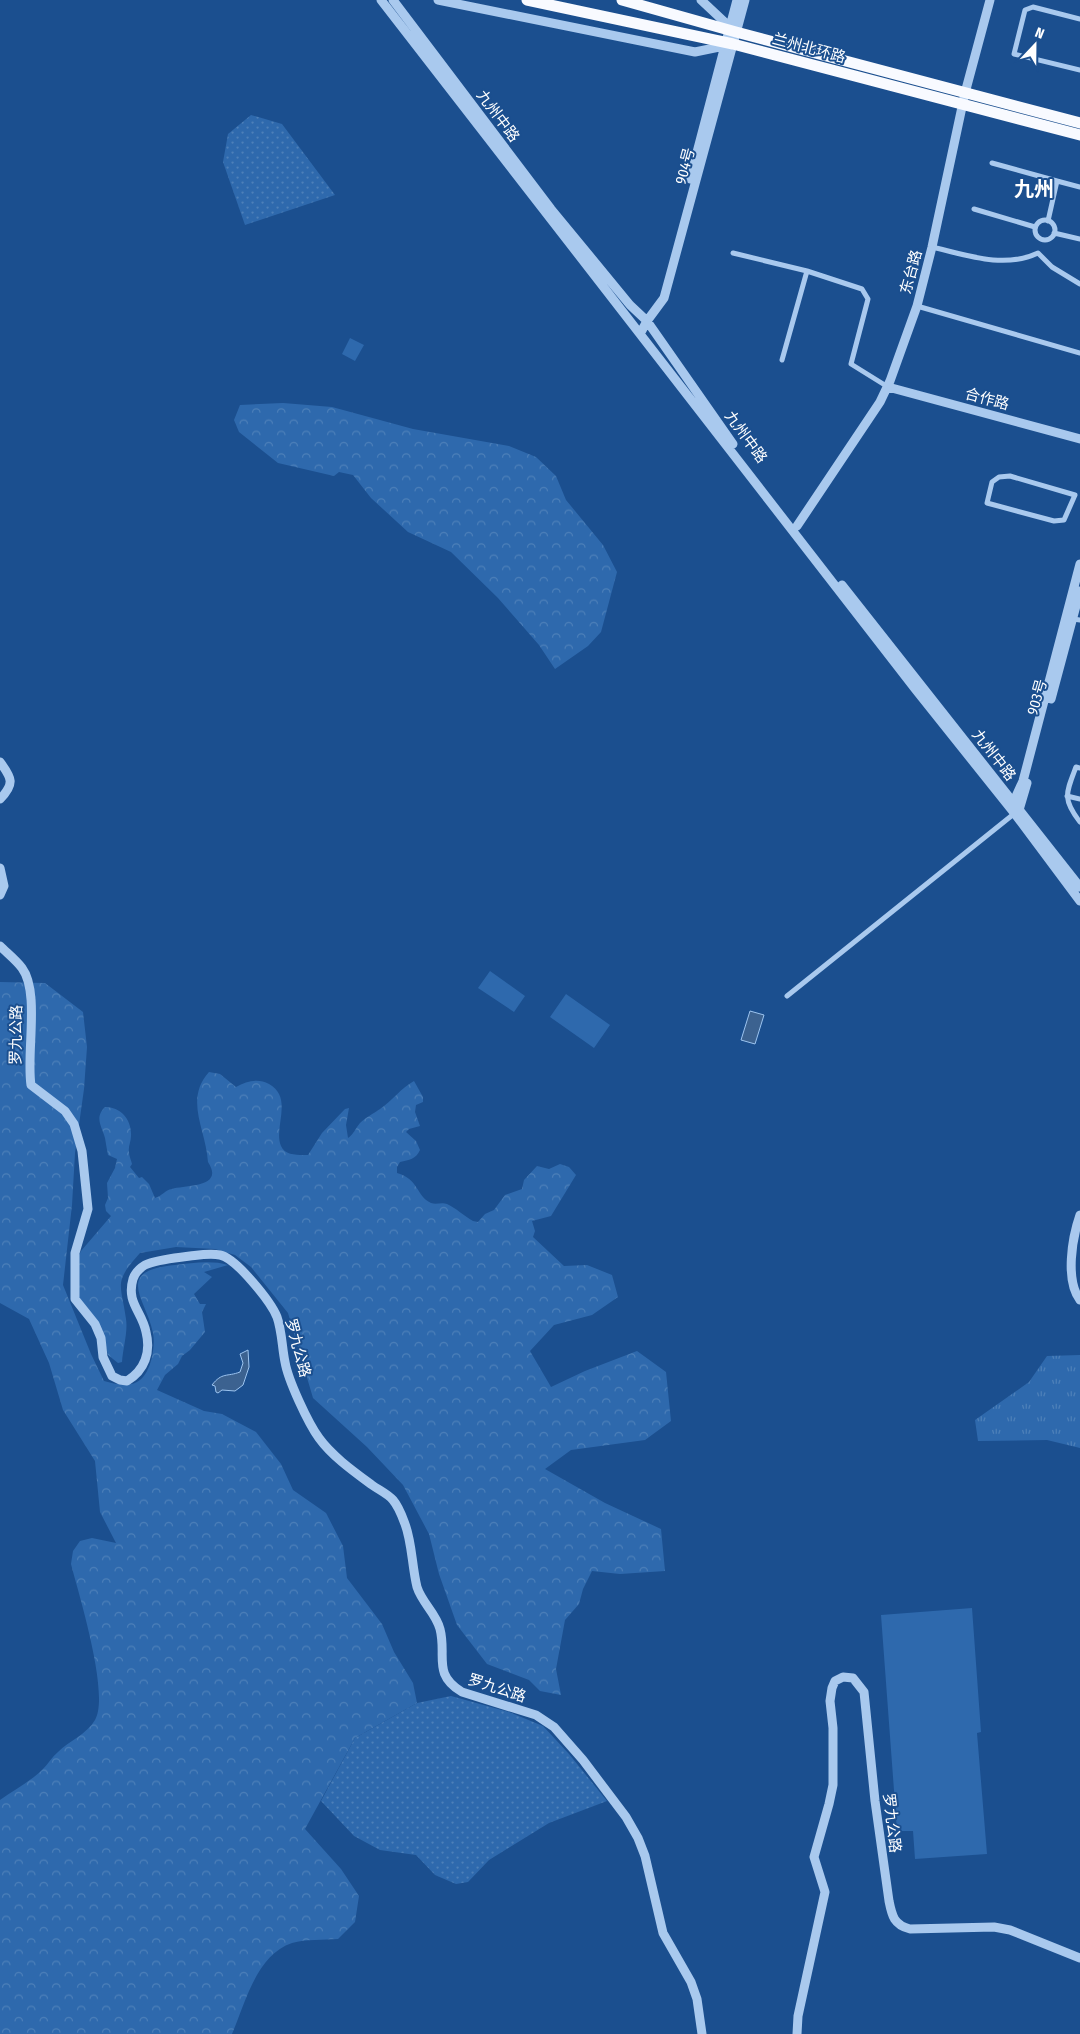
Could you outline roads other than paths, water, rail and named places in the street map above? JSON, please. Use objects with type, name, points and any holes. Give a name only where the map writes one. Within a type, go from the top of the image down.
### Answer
[{"type":"highway","name":"兰州北环路","points":[[527,0],[730,37]]},
{"type":"highway","name":"兰州北环路","points":[[622,0],[730,37],[963,99],[1080,135]]},
{"type":"highway","name":"兰州北环路","points":[[963,99],[1080,123]]},
{"type":"street","points":[[381,0],[916,690],[1015,808],[1080,901]]},
{"type":"street","name":"九州中路","points":[[393,0],[551,209],[630,305],[645,319],[740,454],[1015,808],[1080,886]]},
{"type":"street","points":[[438,0],[695,52],[730,37]]},
{"type":"street","points":[[701,0],[730,37]]},
{"type":"street","points":[[730,37],[737,0]]},
{"type":"street","name":"904号","points":[[638,331],[645,319],[664,298],[730,37],[745,0]]},
{"type":"street","name":"东台路","points":[[796,526],[880,402],[888,387],[917,306],[932,247],[963,99],[990,0]]},
{"type":"street","points":[[1080,19],[1033,7],[1025,10],[1014,54],[1080,70]]},
{"type":"street","points":[[992,163],[1080,187]]},
{"type":"street","points":[[1048,221],[1058,181]]},
{"type":"street","points":[[974,210],[1035,227]]},
{"type":"street","points":[[1048,221],[1054,226],[1054,233],[1049,239],[1042,240],[1036,235],[1035,227],[1040,222],[1048,221]]},
{"type":"street","points":[[1054,233],[1080,239]]},
{"type":"street","points":[[932,247],[988,261],[1026,258],[1038,252],[1042,240]]},
{"type":"street","points":[[1038,252],[1052,267],[1080,284]]},
{"type":"street","points":[[733,253],[807,271],[862,289],[868,299],[851,364],[888,387]]},
{"type":"street","points":[[782,360],[807,271]]},
{"type":"street","points":[[917,306],[1080,353]]},
{"type":"street","name":"合作路","points":[[888,387],[1080,439]]},
{"type":"street","points":[[1010,476],[1076,495],[1074,500],[1064,520],[1054,522],[987,503],[992,482],[999,477],[1010,476]]},
{"type":"street","points":[[1074,500],[1080,502]]},
{"type":"street","points":[[787,996],[1015,808],[1080,564]]},
{"type":"street","name":"903号","points":[[1015,808],[1064,649],[1076,620],[1080,591]]},
{"type":"street","points":[[0,762],[8,772],[11,782],[8,790],[0,799]]},
{"type":"street","points":[[1080,768],[1076,767],[1067,792],[1070,809],[1080,822]]},
{"type":"street","points":[[1067,796],[1080,799]]},
{"type":"street","points":[[0,868],[4,886],[0,895]]},
{"type":"street","name":"罗九公路","points":[[0,946],[23,969],[30,987],[29,1069],[31,1086],[65,1110],[74,1124],[82,1151],[88,1208],[75,1253],[75,1299],[96,1324],[103,1357],[112,1376],[127,1381],[142,1369],[147,1347],[146,1332],[130,1294],[135,1274],[145,1265],[173,1258],[208,1254],[221,1255],[231,1260],[249,1278],[277,1317],[288,1371],[318,1437],[336,1457],[393,1499],[400,1511],[406,1526],[417,1588],[423,1600],[436,1617],[440,1627],[442,1639],[441,1668],[446,1679],[462,1692],[536,1715],[554,1727],[583,1760],[626,1817],[638,1838],[645,1856],[663,1933],[691,1982],[697,1999],[702,2034]]},
{"type":"street","points":[[1080,1215],[1073,1244],[1070,1271],[1077,1296],[1080,1300]]},
{"type":"street","name":"罗九公路","points":[[797,2034],[798,2016],[825,1892],[814,1857],[830,1804],[833,1785],[830,1702],[835,1681],[843,1677],[853,1678],[864,1692],[880,1838],[891,1914],[895,1922],[900,1926],[910,1928],[994,1928],[1010,1930],[1080,1958]]},
{"type":"district","name":"九州","points":[[1034,189]]}]
